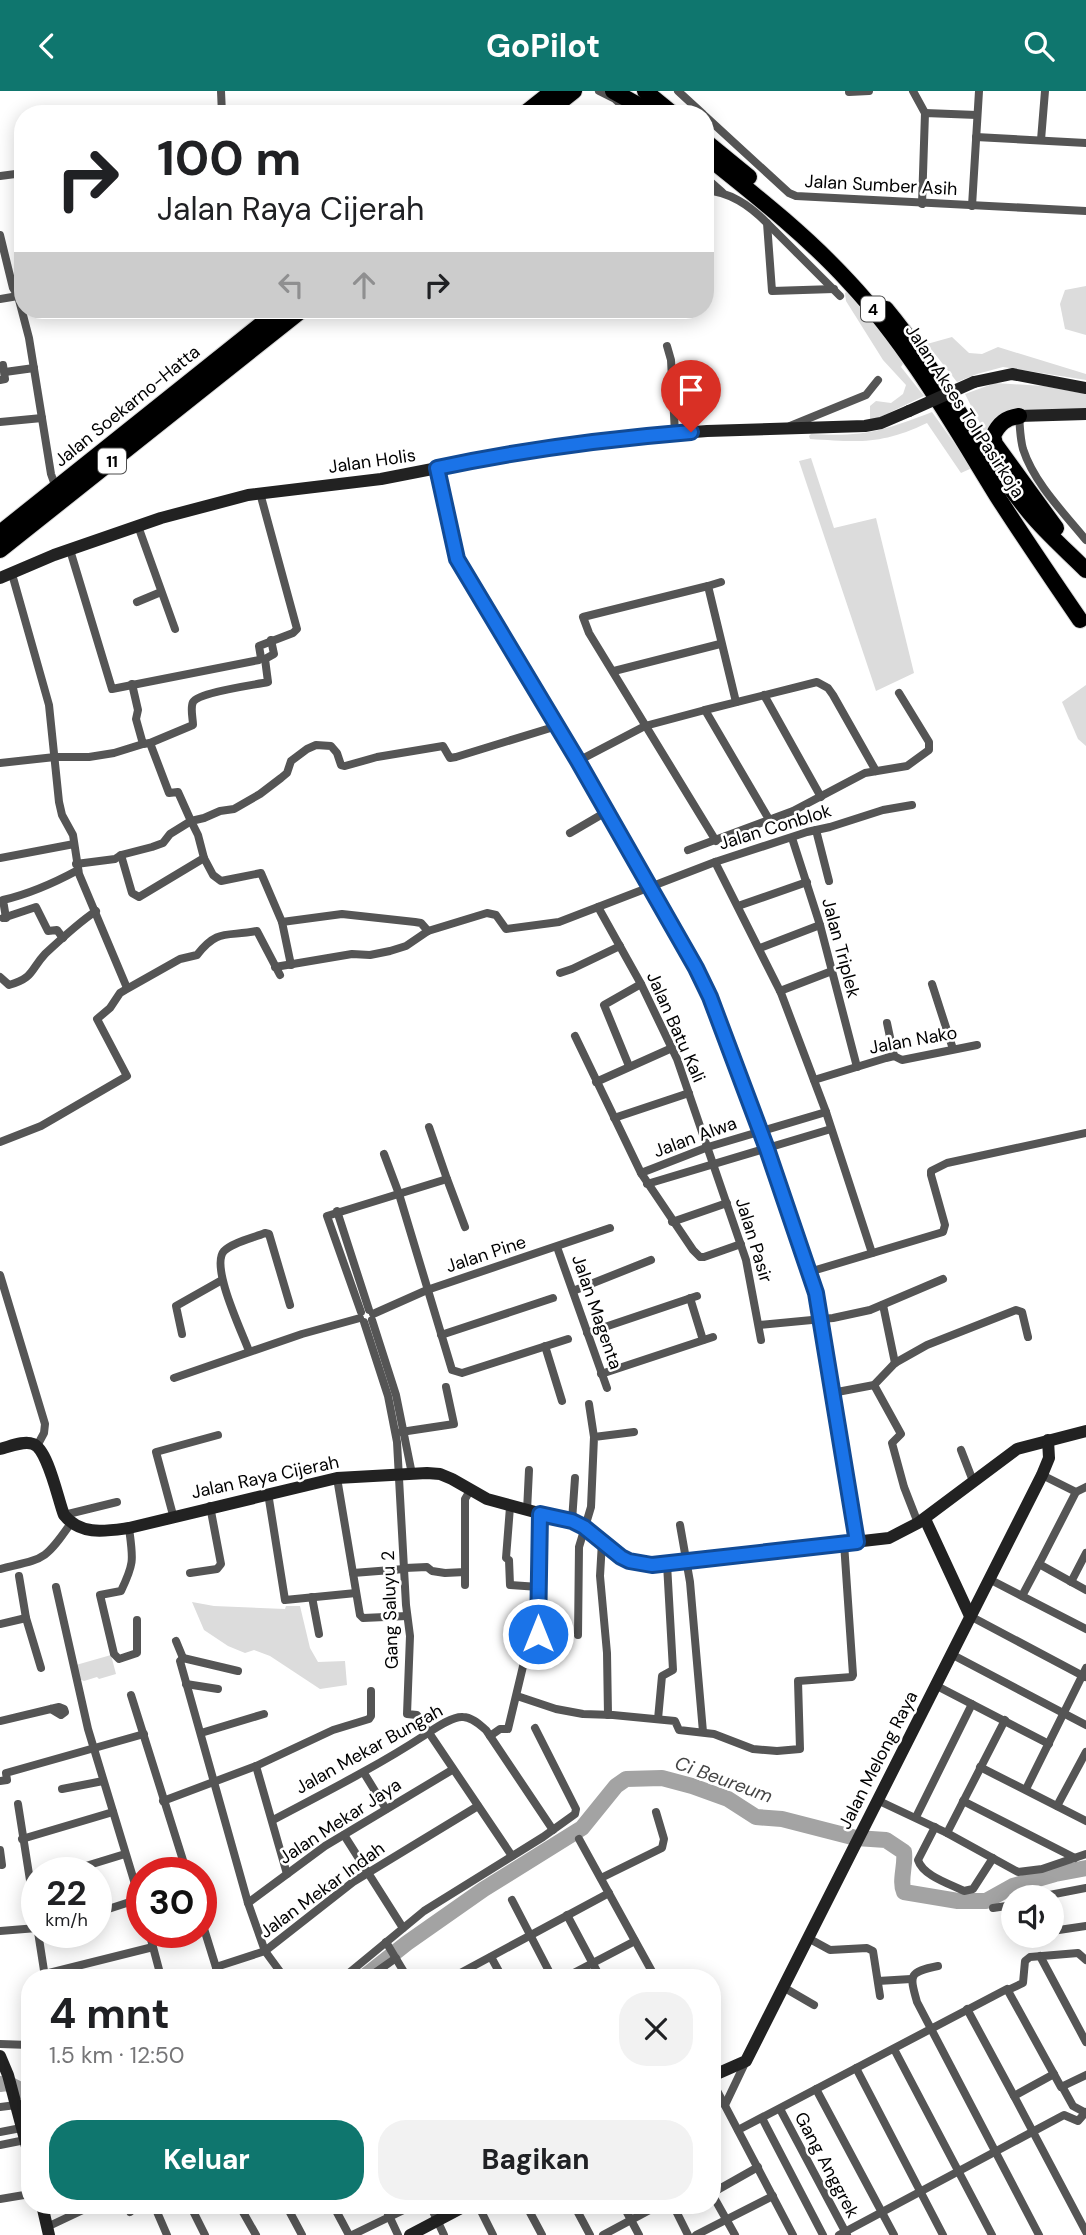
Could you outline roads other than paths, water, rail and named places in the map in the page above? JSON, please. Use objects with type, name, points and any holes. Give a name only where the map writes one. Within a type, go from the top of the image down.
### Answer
[{"type":"highway","points":[[613,91],[638,105]]},
{"type":"highway","points":[[625,91],[642,105]]},
{"type":"highway","points":[[645,91],[662,105]]},
{"type":"highway","points":[[542,105],[566,93]]},
{"type":"highway","name":"Jalan Akses Tol Pasirkoja","points":[[714,148],[789,210],[877,299],[911,339],[1030,514],[1086,570]]},
{"type":"highway","name":"Jalan Akses Tol Pasirkoja","points":[[714,162],[775,211],[849,281],[877,313],[953,423],[999,499],[1080,620]]},
{"type":"highway","name":"Jalan Soekarno-Hatta","points":[[219,366],[269,319]]},
{"type":"highway","name":"Jalan Soekarno-Hatta","points":[[0,550],[98,463],[219,366],[289,319]]},
{"type":"highway","points":[[1019,416],[1011,417],[999,425],[993,436],[995,443],[1086,570]]},
{"type":"highway","name":"Jalan Soekarno-Hatta","points":[[0,533],[57,488],[98,463]]},
{"type":"street","points":[[599,91],[621,105]]},
{"type":"street","name":"Jalan Sumber Asih","points":[[678,91],[693,105]]},
{"type":"street","points":[[849,92],[869,91]]},
{"type":"street","points":[[913,91],[925,113],[922,204]]},
{"type":"street","points":[[972,206],[979,91]]},
{"type":"street","points":[[1041,140],[1045,91]]},
{"type":"street","points":[[925,113],[977,115]]},
{"type":"street","name":"Jalan Sumber Asih","points":[[714,124],[789,193],[796,196],[1086,211]]},
{"type":"street","points":[[976,138],[1086,143]]},
{"type":"street","points":[[714,185],[750,208],[767,223],[837,293],[772,291],[767,223]]},
{"type":"street","points":[[714,191],[722,192]]},
{"type":"street","points":[[0,235],[14,290]]},
{"type":"street","points":[[24,319],[51,474],[57,488]]},
{"type":"street","points":[[667,346],[671,360],[676,433]]},
{"type":"street","points":[[3,373],[34,368]]},
{"type":"street","name":"Jalan Holis","points":[[6,576],[70,550],[199,506],[260,493],[381,479],[530,450],[676,433],[865,426],[881,423],[974,382],[1012,374],[1086,388]]},
{"type":"street","points":[[785,430],[802,420],[866,395],[878,380]]},
{"type":"street","points":[[1086,414],[1019,416],[1022,446],[1030,465],[1086,540]]},
{"type":"street","points":[[0,422],[42,418]]},
{"type":"street","points":[[437,468],[455,555],[578,761],[710,997],[767,1149],[822,1319],[850,1543],[853,1676],[798,1681],[800,1749],[753,1749],[714,1734],[678,1730],[675,1721],[583,1714],[556,1709],[517,1696]]},
{"type":"street","points":[[0,763],[55,757],[89,757],[146,743],[192,726],[193,702],[205,695],[268,683],[259,646],[297,629],[260,493]]},
{"type":"street","points":[[138,526],[175,629]]},
{"type":"street","points":[[70,550],[111,688],[274,656],[271,640]]},
{"type":"street","points":[[6,576],[49,705],[59,802],[62,815],[73,835],[77,867],[127,988]]},
{"type":"street","points":[[716,841],[582,619],[722,583]]},
{"type":"street","points":[[708,586],[736,702]]},
{"type":"street","points":[[137,601],[161,592]]},
{"type":"street","points":[[614,671],[720,644]]},
{"type":"street","points":[[578,761],[645,726],[817,682],[828,688],[876,771]]},
{"type":"street","points":[[132,684],[138,710],[136,719],[146,743],[169,793],[178,792],[213,875],[221,881],[263,874],[282,922],[291,965]]},
{"type":"street","points":[[688,850],[770,821],[856,777],[907,767],[929,750],[929,742],[899,692]]},
{"type":"street","points":[[764,695],[821,797]]},
{"type":"street","points":[[705,710],[770,821]]},
{"type":"street","points":[[63,938],[58,930],[48,932],[36,907],[3,918],[3,900],[55,883],[77,867],[115,859],[163,843],[170,834],[191,821],[220,811],[231,811],[260,794],[286,773],[291,761],[307,748],[326,745],[333,748],[341,765],[345,766],[377,757],[443,746],[450,758],[557,726]]},
{"type":"street","name":"Jalan Conblok","points":[[428,931],[487,913],[496,915],[506,929],[559,922],[715,862],[883,810],[912,805]]},
{"type":"street","points":[[570,833],[607,812]]},
{"type":"street","points":[[816,830],[829,881]]},
{"type":"street","name":"Jalan Triplek","points":[[792,838],[820,925],[857,1067]]},
{"type":"street","points":[[0,858],[74,844]]},
{"type":"street","points":[[121,855],[132,893],[139,897],[204,858]]},
{"type":"street","points":[[715,862],[780,991],[826,1112],[872,1253]]},
{"type":"street","points":[[738,906],[807,882]]},
{"type":"street","name":"Jalan Batu Kali","points":[[597,907],[641,984],[672,1048],[714,1164]]},
{"type":"street","points":[[0,977],[11,985],[29,977],[40,959],[96,911]]},
{"type":"street","points":[[0,1142],[41,1126],[127,1076],[97,1019],[127,988],[180,959],[197,955],[206,943],[226,934],[257,931],[277,971],[291,965],[352,954],[370,955],[390,951],[406,946],[428,931],[421,923],[342,914],[282,922]]},
{"type":"street","points":[[760,948],[788,935],[820,925]]},
{"type":"street","points":[[560,973],[620,946]]},
{"type":"street","points":[[780,991],[832,971]]},
{"type":"street","points":[[629,1066],[604,1005],[641,984]]},
{"type":"street","points":[[932,984],[953,1049]]},
{"type":"street","points":[[887,1023],[894,1056]]},
{"type":"street","points":[[575,1036],[647,1184],[700,1257],[741,1244]]},
{"type":"street","name":"Jalan Nako","points":[[814,1080],[894,1056],[902,1059],[976,1045]]},
{"type":"street","points":[[596,1082],[672,1048]]},
{"type":"street","points":[[614,1118],[689,1093]]},
{"type":"street","name":"Jalan Alwa","points":[[641,1173],[708,1147],[826,1112]]},
{"type":"street","points":[[429,1127],[466,1227]]},
{"type":"street","name":"Jalan Alwa","points":[[647,1184],[831,1129]]},
{"type":"street","points":[[809,1272],[943,1232],[945,1229],[931,1175],[935,1167],[1086,1133]]},
{"type":"street","points":[[384,1153],[399,1193],[452,1370],[462,1373],[568,1339]]},
{"type":"street","name":"Jalan Pasir","points":[[714,1164],[741,1244],[761,1340]]},
{"type":"street","points":[[366,1316],[327,1216],[447,1179]]},
{"type":"street","points":[[673,1222],[727,1203]]},
{"type":"street","points":[[337,1211],[366,1316]]},
{"type":"street","name":"Jalan Pine","points":[[174,1378],[249,1351],[366,1316],[427,1290],[610,1228]]},
{"type":"street","points":[[249,1351],[222,1280],[221,1254],[227,1248],[265,1233],[269,1234],[290,1305]]},
{"type":"street","points":[[337,1245],[346,1242]]},
{"type":"street","name":"Jalan Magenta","points":[[557,1248],[607,1388]]},
{"type":"street","points":[[573,1291],[651,1260]]},
{"type":"street","points":[[0,1275],[45,1424],[44,1433],[37,1446]]},
{"type":"street","points":[[760,1325],[822,1319],[883,1305],[943,1279]]},
{"type":"street","points":[[182,1334],[176,1306],[222,1280]]},
{"type":"street","points":[[587,1333],[693,1297],[703,1340]]},
{"type":"street","points":[[441,1335],[553,1298]]},
{"type":"street","points":[[883,1305],[895,1363]]},
{"type":"street","points":[[832,1393],[874,1385],[895,1363],[927,1345],[1016,1310],[1022,1312],[1028,1337]]},
{"type":"street","name":"Gang Saluyu 2","points":[[366,1316],[396,1395],[406,1474],[405,1568],[410,1636],[407,1714],[417,1715],[429,1732]]},
{"type":"street","points":[[601,1374],[713,1337]]},
{"type":"street","points":[[544,1346],[562,1401]]},
{"type":"street","points":[[874,1385],[901,1434],[892,1443],[904,1487],[970,1616],[1085,1674],[1026,1789]]},
{"type":"street","points":[[400,1433],[454,1424],[446,1387]]},
{"type":"street","points":[[578,1524],[591,1507],[594,1437],[589,1404]]},
{"type":"street","name":"Jalan Raya Cijerah","points":[[68,1519],[89,1531],[105,1531],[129,1528],[210,1506],[337,1478],[440,1474],[487,1499],[578,1524],[629,1561],[652,1565],[667,1564],[889,1538],[921,1521],[1017,1449],[1086,1431]]},
{"type":"street","points":[[594,1437],[634,1432]]},
{"type":"street","points":[[173,1515],[155,1453],[218,1435]]},
{"type":"street","name":"Jalan Melong Raya","points":[[746,2061],[1042,1475],[1049,1458],[1048,1440]]},
{"type":"street","points":[[0,1449],[28,1443],[37,1446],[44,1455],[68,1519]]},
{"type":"street","points":[[961,1450],[973,1481]]},
{"type":"street","points":[[490,1736],[500,1729],[508,1729],[525,1658],[538,1657],[539,1587],[529,1470]]},
{"type":"street","points":[[1042,1475],[1076,1492]]},
{"type":"street","points":[[337,1478],[360,1615],[363,1618],[407,1616]]},
{"type":"street","points":[[575,1478],[579,1547],[578,1635]]},
{"type":"street","points":[[1022,1596],[1076,1492],[1086,1487]]},
{"type":"street","points":[[465,1585],[465,1499],[471,1489]]},
{"type":"street","points":[[268,1493],[285,1600],[356,1593]]},
{"type":"street","points":[[0,1569],[39,1560],[50,1552],[68,1519],[117,1502]]},
{"type":"street","points":[[190,1573],[217,1569],[221,1564],[210,1506]]},
{"type":"street","points":[[510,1507],[506,1558],[509,1560],[510,1585],[539,1587]]},
{"type":"street","points":[[680,1525],[690,1582],[703,1732]]},
{"type":"street","points":[[129,1528],[133,1563],[121,1591],[100,1595],[114,1654],[119,1659],[137,1653],[137,1620]]},
{"type":"street","points":[[602,1542],[600,1576],[607,1653],[608,1715]]},
{"type":"street","points":[[1071,1582],[1086,1553]]},
{"type":"street","points":[[658,1719],[662,1676],[673,1669],[667,1564]]},
{"type":"street","points":[[1039,1564],[1086,1590]]},
{"type":"street","points":[[353,1573],[427,1567],[432,1571],[445,1573],[465,1572]]},
{"type":"street","points":[[19,1576],[26,1618],[41,1668]]},
{"type":"street","points":[[989,1579],[1086,1629]]},
{"type":"street","points":[[56,1587],[69,1654],[126,1857]]},
{"type":"street","points":[[312,1597],[319,1634]]},
{"type":"street","points":[[0,1624],[26,1618]]},
{"type":"street","points":[[176,1641],[183,1658]]},
{"type":"street","points":[[951,1654],[1086,1725]]},
{"type":"street","points":[[183,1658],[238,1671]]},
{"type":"street","points":[[183,1658],[179,1663],[248,1903],[265,1951],[278,1969]]},
{"type":"street","points":[[186,1685],[218,1689]]},
{"type":"street","points":[[935,1685],[1049,1744]]},
{"type":"street","points":[[163,1801],[256,1766],[333,1730],[369,1719],[371,1691]]},
{"type":"street","points":[[131,1695],[182,1857]]},
{"type":"street","points":[[916,1817],[972,1704]]},
{"type":"street","points":[[0,1721],[51,1709]]},
{"type":"street","points":[[201,1733],[264,1714]]},
{"type":"street","name":"Jalan Mekar Bungah","points":[[273,1820],[364,1773],[429,1732],[457,1717],[463,1717],[479,1724],[490,1736],[553,1830]]},
{"type":"street","points":[[947,1833],[1004,1720]]},
{"type":"street","points":[[355,1969],[388,1944],[424,1911],[572,1817],[576,1809],[534,1728]]},
{"type":"street","points":[[429,1732],[512,1856]]},
{"type":"street","points":[[0,1781],[7,1780],[6,1773],[144,1734]]},
{"type":"street","points":[[1057,1806],[1086,1752]]},
{"type":"street","points":[[256,1766],[287,1874]]},
{"type":"street","points":[[981,1767],[1086,1821]]},
{"type":"street","name":"Jalan Mekar Jaya","points":[[248,1903],[344,1835],[452,1769]]},
{"type":"street","points":[[364,1773],[386,1809]]},
{"type":"street","points":[[62,1789],[103,1781]]},
{"type":"street","points":[[877,1800],[916,1817],[1018,1872],[1042,1869],[1086,1854]]},
{"type":"street","points":[[963,1801],[1075,1857]]},
{"type":"street","points":[[18,1804],[27,1857]]},
{"type":"street","name":"Jalan Mekar Indah","points":[[216,1968],[265,1951],[353,1882],[478,1805]]},
{"type":"street","points":[[22,1839],[113,1812]]},
{"type":"street","points":[[601,1878],[662,1847],[664,1839],[656,1812]]},
{"type":"street","points":[[935,1827],[918,1860],[921,1868],[928,1873],[969,1891],[974,1889],[993,1858]]},
{"type":"street","points":[[344,1835],[403,1928]]},
{"type":"street","points":[[579,1839],[651,1969]]},
{"type":"street","points":[[0,1850],[2,1865]]},
{"type":"street","points":[[112,1858],[125,1854]]},
{"type":"street","points":[[1064,1892],[1086,1888]]},
{"type":"street","points":[[469,1969],[609,1893]]},
{"type":"street","points":[[512,1900],[548,1969]]},
{"type":"street","points":[[993,1909],[1001,1907]]},
{"type":"street","points":[[566,1915],[596,1969]]},
{"type":"street","points":[[1064,1929],[1086,1926]]},
{"type":"street","points":[[0,1931],[21,1929]]},
{"type":"street","points":[[808,1938],[830,1950],[867,1948],[873,1951],[880,1996]]},
{"type":"street","points":[[581,1969],[635,1941]]},
{"type":"street","points":[[388,1944],[403,1969]]},
{"type":"street","points":[[40,1948],[44,1969]]},
{"type":"street","points":[[71,1969],[149,1948]]},
{"type":"street","points":[[153,1948],[159,1969]]},
{"type":"street","points":[[210,1948],[216,1968]]},
{"type":"street","points":[[738,2130],[1005,1989],[1023,1983],[1027,1958],[1078,1953],[1086,1960]]},
{"type":"street","points":[[1040,1956],[1086,2042]]},
{"type":"street","points":[[380,1969],[396,1957]]},
{"type":"street","points":[[491,1957],[498,1969]]},
{"type":"street","points":[[938,1966],[917,1970],[911,1979],[917,2002],[1039,2235]]},
{"type":"street","points":[[878,1981],[911,1979]]},
{"type":"street","points":[[783,1987],[814,2005]]},
{"type":"street","points":[[844,2234],[1033,2130],[1064,2115],[1078,2121],[1086,2113],[1073,2106],[1008,1990]]},
{"type":"street","points":[[967,2009],[1086,2232]]},
{"type":"street","points":[[0,2044],[21,2045]]},
{"type":"street","points":[[894,2049],[992,2235]]},
{"type":"street","points":[[0,2056],[8,2075],[21,2126]]},
{"type":"street","points":[[721,2074],[746,2061]]},
{"type":"street","points":[[725,2105],[746,2061]]},
{"type":"street","points":[[856,2069],[943,2235]]},
{"type":"street","points":[[1014,2097],[1054,2074]]},
{"type":"street","points":[[1063,2088],[1086,2075]]},
{"type":"street","points":[[816,2089],[894,2235]]},
{"type":"street","points":[[721,2097],[793,2235]]},
{"type":"street","points":[[0,2107],[14,2099]]},
{"type":"street","name":"Gang Anggrek","points":[[780,2109],[844,2234]]},
{"type":"street","points":[[762,2118],[823,2235]]},
{"type":"street","points":[[0,2131],[21,2134]]},
{"type":"street","points":[[0,2145],[21,2135]]},
{"type":"street","points":[[721,2189],[758,2167]]},
{"type":"street","points":[[0,2199],[21,2196]]},
{"type":"street","points":[[696,2235],[773,2196]]},
{"type":"street","points":[[721,2210],[735,2235]]},
{"type":"street","points":[[48,2231],[75,2214]]},
{"type":"street","points":[[158,2214],[167,2235]]},
{"type":"street","points":[[194,2214],[205,2235]]},
{"type":"street","points":[[244,2214],[256,2235]]},
{"type":"street","points":[[291,2214],[302,2235]]},
{"type":"street","points":[[339,2214],[351,2235],[396,2214]]},
{"type":"street","points":[[388,2214],[398,2235]]},
{"type":"street","points":[[434,2214],[444,2235]]},
{"type":"street","points":[[410,2235],[450,2214]]},
{"type":"street","points":[[482,2214],[493,2235]]},
{"type":"street","points":[[531,2214],[542,2235]]},
{"type":"street","points":[[579,2214],[590,2235]]},
{"type":"street","points":[[628,2214],[639,2235]]},
{"type":"street","points":[[603,2235],[642,2214]]},
{"type":"street","points":[[678,2214],[688,2235]]},
{"type":"waterway","name":"Ci Beureum","points":[[374,1969],[484,1889],[582,1828],[616,1786],[626,1779],[662,1778],[728,1799],[756,1817],[782,1819],[856,1838],[886,1840],[904,1852],[904,1892],[958,1901],[986,1901],[1013,1886],[1086,1868]]},
{"type":"waterway","name":"Ci Beureum","points":[[0,2084],[7,2083],[21,2090]]}]
